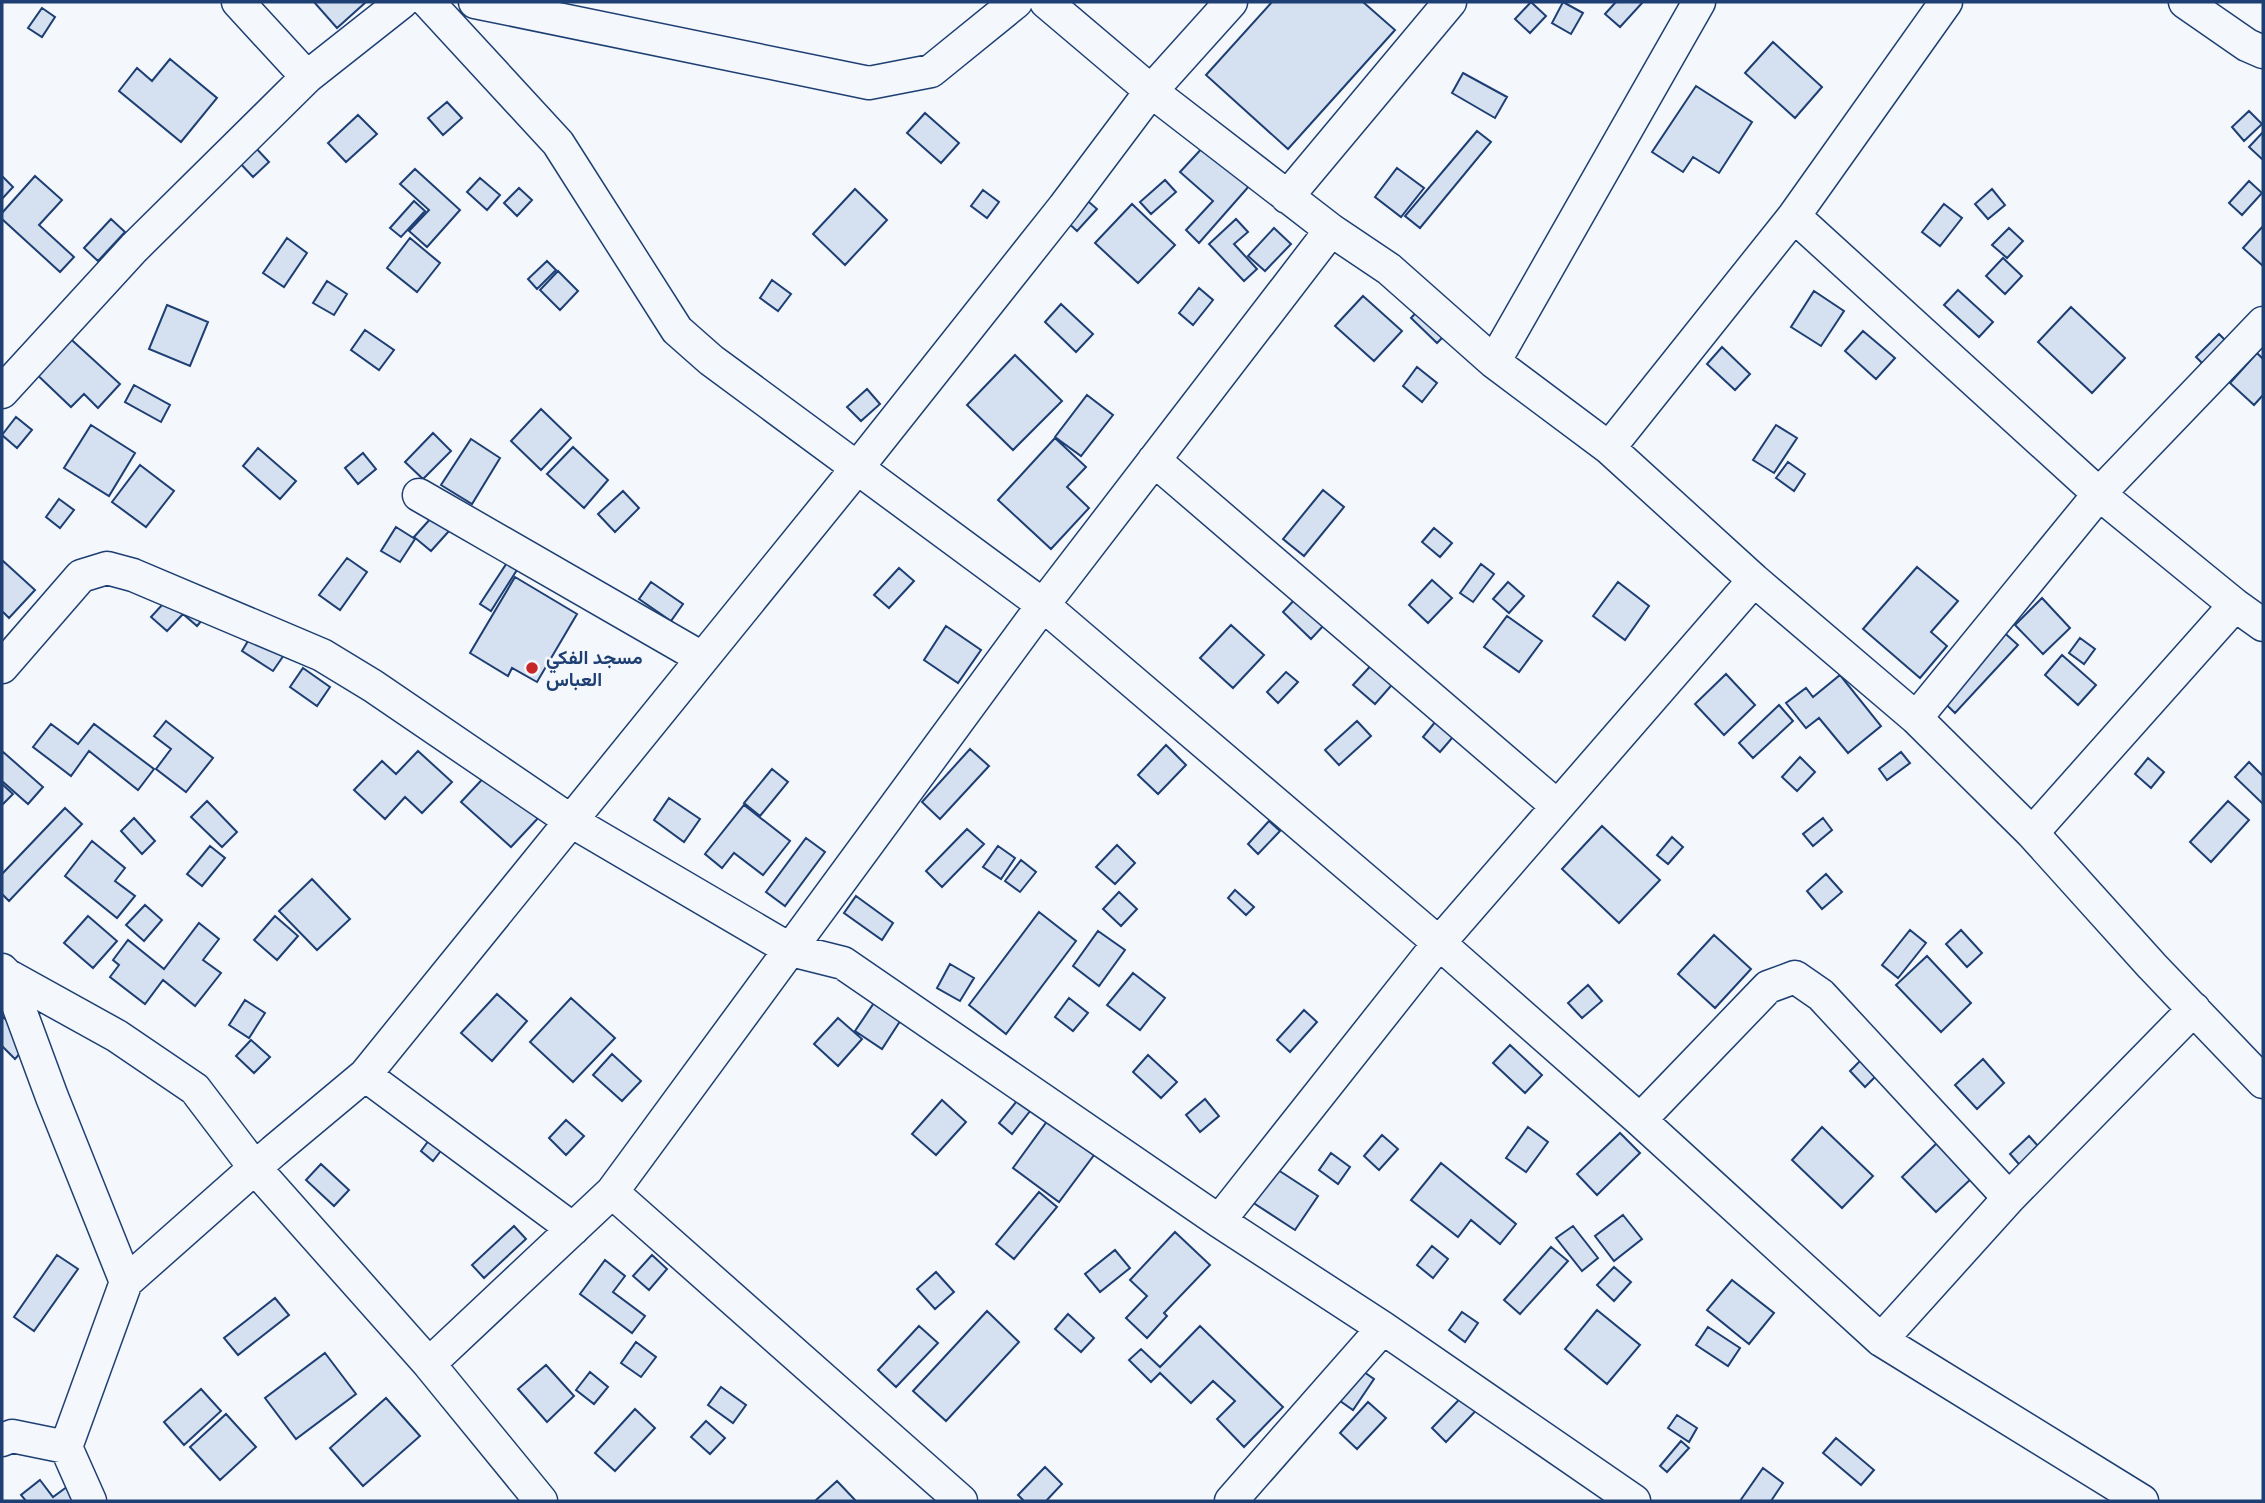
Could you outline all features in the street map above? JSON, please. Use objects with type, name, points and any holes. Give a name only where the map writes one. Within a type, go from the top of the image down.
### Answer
[{"type":"street","points":[[238,2],[307,78]]},
{"type":"street","points":[[2,392],[134,248],[307,78],[401,2]]},
{"type":"street","points":[[428,2],[558,143],[677,330],[711,360],[1043,605],[1439,943],[1640,1120],[1881,1340],[2142,1501]]},
{"type":"street","points":[[475,2],[869,83],[931,71],[1016,2]]},
{"type":"street","points":[[1046,2],[1151,92],[1331,230],[1389,269],[1494,362],[1609,448],[1754,580],[1916,718],[2032,834],[2263,1082]]},
{"type":"street","points":[[90,1501],[66,1447],[126,1282],[365,1075],[857,468],[1064,207],[1151,92],[1231,2]]},
{"type":"street","points":[[1287,197],[1450,2]]},
{"type":"street","points":[[1494,362],[1699,2]]},
{"type":"street","points":[[1609,448],[1794,216],[1946,2]]},
{"type":"street","points":[[2185,2],[2248,45],[2263,52]]},
{"type":"street","points":[[1794,216],[2099,494],[2235,606],[2263,625]]},
{"type":"street","points":[[429,1364],[612,1192],[1043,605],[1331,230]]},
{"type":"street","points":[[1916,718],[2099,494],[2263,323]]},
{"type":"street","points":[[1154,460],[1557,806]]},
{"type":"street","points":[[419,495],[702,658]]},
{"type":"street","points":[[2,667],[81,576],[107,568],[133,575],[322,655],[373,686],[571,821],[791,950],[843,963],[1634,1501]]},
{"type":"street","points":[[1219,1221],[1439,943],[1754,580]]},
{"type":"street","points":[[2032,834],[2235,606]]},
{"type":"street","points":[[4,972],[117,1036],[195,1089],[255,1168],[429,1364],[541,1501]]},
{"type":"street","points":[[4,972],[126,1282]]},
{"type":"street","points":[[1640,1120],[1769,987],[1794,977],[1821,995],[2009,1198]]},
{"type":"street","points":[[1881,1340],[2009,1198],[2194,1009]]},
{"type":"street","points":[[365,1075],[573,1229]]},
{"type":"street","points":[[612,1192],[961,1501]]},
{"type":"street","points":[[1231,1501],[1383,1328]]},
{"type":"street","points":[[5,1435],[66,1447]]},
{"type":"building","points":[[314,2],[366,2],[337,28]]},
{"type":"building","points":[[1272,2],[1363,2],[1395,30],[1288,149],[1206,75]]},
{"type":"building","points":[[1531,2],[1546,16],[1530,33],[1515,19]]},
{"type":"building","points":[[1563,2],[1583,13],[1571,34],[1552,23]]},
{"type":"building","points":[[1614,2],[1643,2],[1620,27],[1605,14]]},
{"type":"building","points":[[42,8],[55,17],[42,37],[28,28]]},
{"type":"building","points":[[1773,42],[1822,87],[1795,118],[1745,73]]},
{"type":"building","points":[[170,59],[217,98],[181,142],[119,91],[137,68],[152,81]]},
{"type":"building","points":[[1463,73],[1507,97],[1495,118],[1452,93]]},
{"type":"building","points":[[1696,86],[1752,122],[1719,173],[1693,157],[1683,172],[1652,152]]},
{"type":"building","points":[[447,102],[462,118],[443,135],[428,118]]},
{"type":"building","points":[[2249,111],[2262,124],[2244,141],[2232,127]]},
{"type":"building","points":[[925,113],[959,143],[941,163],[907,133]]},
{"type":"building","points":[[358,115],[377,134],[346,162],[328,143]]},
{"type":"building","points":[[1477,131],[1491,142],[1420,228],[1405,216]]},
{"type":"building","points":[[2263,132],[2263,160],[2249,147]]},
{"type":"building","points":[[1206,144],[1250,185],[1199,243],[1186,230],[1213,201],[1180,172]]},
{"type":"building","points":[[254,146],[269,162],[253,177],[238,161]]},
{"type":"building","points":[[1397,168],[1424,188],[1401,217],[1375,197]]},
{"type":"building","points":[[415,169],[460,210],[427,247],[409,231],[429,210],[400,184]]},
{"type":"building","points":[[2,176],[13,187],[2,199]]},
{"type":"building","points":[[35,176],[62,200],[39,225],[74,257],[60,272],[2,219],[2,213]]},
{"type":"building","points":[[480,178],[500,195],[487,210],[467,192]]},
{"type":"building","points":[[1165,180],[1176,192],[1151,214],[1140,202]]},
{"type":"building","points":[[2249,181],[2262,193],[2242,215],[2229,203]]},
{"type":"building","points":[[519,188],[532,200],[517,216],[504,203]]},
{"type":"building","points":[[855,189],[887,220],[845,265],[813,234]]},
{"type":"building","points":[[1992,189],[2005,205],[1988,219],[1975,204]]},
{"type":"building","points":[[983,190],[999,202],[987,218],[971,206]]},
{"type":"building","points":[[1082,196],[1097,209],[1077,231],[1063,218]]},
{"type":"building","points":[[414,201],[425,211],[401,237],[390,228]]},
{"type":"building","points":[[1132,204],[1175,245],[1138,283],[1095,243]]},
{"type":"building","points":[[1944,204],[1962,218],[1940,246],[1922,232]]},
{"type":"building","points":[[111,219],[125,232],[98,261],[84,248]]},
{"type":"building","points":[[1236,219],[1248,232],[1234,244],[1257,269],[1244,281],[1209,244]]},
{"type":"building","points":[[2263,226],[2263,266],[2243,248]]},
{"type":"building","points":[[1274,228],[1291,244],[1265,271],[1248,256]]},
{"type":"building","points":[[2009,228],[2023,241],[2007,258],[1992,245]]},
{"type":"building","points":[[287,238],[307,253],[284,287],[263,273]]},
{"type":"building","points":[[410,238],[440,263],[417,292],[387,268]]},
{"type":"building","points":[[2003,258],[2022,276],[2005,294],[1986,276]]},
{"type":"building","points":[[547,261],[556,270],[537,289],[528,279]]},
{"type":"building","points":[[558,271],[578,291],[560,310],[540,290]]},
{"type":"building","points":[[772,280],[791,294],[778,311],[760,298]]},
{"type":"building","points":[[327,281],[347,294],[334,315],[313,303]]},
{"type":"building","points":[[1199,288],[1213,300],[1193,325],[1179,313]]},
{"type":"building","points":[[1958,290],[1993,322],[1979,337],[1944,305]]},
{"type":"building","points":[[1814,291],[1844,311],[1821,346],[1791,327]]},
{"type":"building","points":[[1363,296],[1402,331],[1374,361],[1335,326]]},
{"type":"building","points":[[1426,302],[1453,327],[1437,343],[1411,318]]},
{"type":"building","points":[[1061,304],[1093,334],[1076,352],[1045,322]]},
{"type":"building","points":[[167,305],[208,322],[190,366],[149,349]]},
{"type":"building","points":[[2071,307],[2125,358],[2092,393],[2038,342]]},
{"type":"building","points":[[365,330],[394,350],[379,370],[351,350]]},
{"type":"building","points":[[1863,331],[1895,358],[1876,379],[1845,351]]},
{"type":"building","points":[[63,332],[120,384],[98,408],[84,394],[71,407],[30,368]]},
{"type":"building","points":[[2219,334],[2233,348],[2211,372],[2196,357]]},
{"type":"building","points":[[1722,347],[1750,374],[1735,390],[1707,364]]},
{"type":"building","points":[[2257,353],[2263,359],[2263,395],[2254,405],[2230,383]]},
{"type":"building","points":[[1015,355],[1062,401],[1013,450],[967,405]]},
{"type":"building","points":[[1417,367],[1437,383],[1422,402],[1403,386]]},
{"type":"building","points":[[134,385],[170,405],[161,422],[125,402]]},
{"type":"building","points":[[867,389],[880,404],[861,421],[847,407]]},
{"type":"building","points":[[1087,395],[1113,415],[1081,456],[1055,437]]},
{"type":"building","points":[[541,409],[571,438],[541,470],[511,441]]},
{"type":"building","points":[[16,417],[32,430],[17,448],[2,435]]},
{"type":"building","points":[[91,425],[135,453],[109,496],[64,468]]},
{"type":"building","points":[[1776,425],[1797,438],[1774,473],[1753,460]]},
{"type":"building","points":[[433,433],[451,451],[423,479],[405,462]]},
{"type":"building","points":[[1055,438],[1086,467],[1067,487],[1089,508],[1051,549],[998,500]]},
{"type":"building","points":[[471,439],[500,458],[472,504],[441,485]]},
{"type":"building","points":[[573,447],[608,480],[584,508],[547,474]]},
{"type":"building","points":[[258,448],[296,481],[280,499],[243,466]]},
{"type":"building","points":[[363,453],[376,469],[358,484],[345,468]]},
{"type":"building","points":[[1788,462],[1805,474],[1794,491],[1776,478]]},
{"type":"building","points":[[140,465],[174,491],[146,527],[112,502]]},
{"type":"building","points":[[1323,490],[1344,507],[1304,556],[1283,539]]},
{"type":"building","points":[[623,491],[639,508],[615,532],[598,514]]},
{"type":"building","points":[[59,499],[74,510],[60,528],[46,517]]},
{"type":"building","points":[[432,517],[449,531],[431,551],[414,537]]},
{"type":"building","points":[[396,527],[415,539],[400,562],[381,551]]},
{"type":"building","points":[[1434,528],[1452,543],[1440,557],[1422,542]]},
{"type":"building","points":[[512,555],[522,562],[491,611],[480,604]]},
{"type":"building","points":[[347,558],[367,572],[340,610],[319,595]]},
{"type":"building","points":[[2,560],[35,590],[9,618],[2,611]]},
{"type":"building","points":[[1481,564],[1494,574],[1473,602],[1460,593]]},
{"type":"building","points":[[1917,567],[1958,601],[1931,632],[1947,646],[1920,678],[1863,629]]},
{"type":"building","points":[[899,568],[914,581],[889,608],[874,595]]},
{"type":"building","points":[[515,577],[577,614],[537,682],[512,668],[508,676],[470,653]]},
{"type":"building","points":[[185,580],[214,606],[197,626],[183,614],[167,631],[151,617]]},
{"type":"building","points":[[1432,580],[1452,598],[1428,623],[1409,605]]},
{"type":"building","points":[[651,582],[683,604],[671,621],[639,599]]},
{"type":"building","points":[[1508,582],[1524,596],[1509,613],[1493,599]]},
{"type":"building","points":[[1618,582],[1649,606],[1625,640],[1593,616]]},
{"type":"building","points":[[1309,584],[1337,611],[1311,639],[1283,612]]},
{"type":"building","points":[[2042,598],[2070,628],[2043,654],[2015,625]]},
{"type":"building","points":[[1507,616],[1542,641],[1519,672],[1484,647]]},
{"type":"building","points":[[1988,618],[2018,645],[1955,713],[1926,685]]},
{"type":"building","points":[[1231,625],[1264,655],[1233,688],[1200,658]]},
{"type":"building","points":[[946,626],[981,650],[958,683],[924,660]]},
{"type":"building","points":[[254,631],[286,652],[273,671],[242,651]]},
{"type":"building","points":[[2080,638],[2095,649],[2084,664],[2069,653]]},
{"type":"building","points":[[2062,655],[2096,685],[2078,705],[2045,675]]},
{"type":"building","points":[[1376,660],[1397,679],[1375,704],[1353,685]]},
{"type":"building","points":[[303,668],[330,687],[317,706],[290,687]]},
{"type":"building","points":[[1286,672],[1298,682],[1278,703],[1267,692]]},
{"type":"building","points":[[1726,674],[1755,705],[1724,735],[1695,704]]},
{"type":"building","points":[[1840,675],[1881,726],[1848,753],[1819,718],[1806,728],[1786,703],[1806,688],[1813,697]]},
{"type":"building","points":[[1779,705],[1793,721],[1753,758],[1739,743]]},
{"type":"building","points":[[1440,716],[1458,731],[1440,752],[1423,737]]},
{"type":"building","points":[[166,721],[213,758],[186,792],[156,769],[171,749],[154,736]]},
{"type":"building","points":[[1357,721],[1371,736],[1339,765],[1325,750]]},
{"type":"building","points":[[51,724],[78,744],[94,724],[154,769],[138,790],[89,751],[71,776],[33,747]]},
{"type":"building","points":[[1166,745],[1186,765],[1158,794],[1138,775]]},
{"type":"building","points":[[970,749],[989,766],[940,819],[922,802]]},
{"type":"building","points":[[2,751],[43,787],[28,804],[2,781]]},
{"type":"building","points":[[418,751],[452,782],[422,813],[405,797],[385,819],[354,790],[382,761],[396,774]]},
{"type":"building","points":[[1901,752],[1910,763],[1887,780],[1879,769]]},
{"type":"building","points":[[1800,757],[1815,772],[1797,791],[1782,777]]},
{"type":"building","points":[[2148,758],[2164,772],[2151,788],[2135,774]]},
{"type":"building","points":[[2249,762],[2263,776],[2263,804],[2235,777]]},
{"type":"building","points":[[772,769],[788,782],[760,816],[744,803]]},
{"type":"building","points":[[491,770],[540,816],[511,847],[461,802]]},
{"type":"building","points":[[2,784],[13,794],[2,805]]},
{"type":"building","points":[[669,798],[700,819],[684,842],[654,820]]},
{"type":"building","points":[[207,801],[237,832],[222,847],[191,817]]},
{"type":"building","points":[[2228,801],[2249,820],[2211,862],[2190,842]]},
{"type":"building","points":[[744,805],[790,841],[763,875],[734,853],[722,868],[705,854]]},
{"type":"building","points":[[65,808],[82,824],[9,901],[2,894],[2,874]]},
{"type":"building","points":[[134,818],[155,841],[142,854],[121,831]]},
{"type":"building","points":[[1823,818],[1832,830],[1813,846],[1803,834]]},
{"type":"building","points":[[1269,821],[1280,831],[1258,854],[1248,844]]},
{"type":"building","points":[[1602,826],[1660,880],[1619,923],[1562,869]]},
{"type":"building","points":[[967,829],[984,844],[942,887],[926,871]]},
{"type":"building","points":[[1672,837],[1683,847],[1668,864],[1657,855]]},
{"type":"building","points":[[806,838],[825,852],[785,906],[766,892]]},
{"type":"building","points":[[92,841],[125,868],[115,881],[135,896],[117,918],[65,876]]},
{"type":"building","points":[[1117,845],[1135,863],[1115,884],[1096,867]]},
{"type":"building","points":[[210,846],[225,858],[202,886],[187,874]]},
{"type":"building","points":[[998,846],[1015,858],[1001,879],[983,867]]},
{"type":"building","points":[[1021,860],[1036,872],[1020,892],[1005,881]]},
{"type":"building","points":[[1826,874],[1842,892],[1822,909],[1807,891]]},
{"type":"building","points":[[312,879],[350,919],[317,950],[279,911]]},
{"type":"building","points":[[1235,890],[1254,907],[1246,915],[1228,898]]},
{"type":"building","points":[[1119,892],[1137,909],[1121,926],[1103,909]]},
{"type":"building","points":[[856,896],[893,923],[882,940],[844,913]]},
{"type":"building","points":[[145,905],[162,920],[144,941],[126,925]]},
{"type":"building","points":[[1039,912],[1076,941],[1006,1034],[969,1005]]},
{"type":"building","points":[[88,916],[117,941],[93,968],[64,943]]},
{"type":"building","points":[[275,916],[298,936],[277,960],[254,940]]},
{"type":"building","points":[[199,923],[219,939],[203,960],[221,973],[195,1006],[163,980],[145,1004],[110,977],[119,965],[113,960],[128,940],[164,969]]},
{"type":"building","points":[[1910,930],[1926,943],[1898,978],[1882,965]]},
{"type":"building","points":[[1961,930],[1982,953],[1967,967],[1946,944]]},
{"type":"building","points":[[1098,931],[1125,950],[1099,986],[1073,966]]},
{"type":"building","points":[[1714,935],[1751,969],[1715,1008],[1678,974]]},
{"type":"building","points":[[1927,956],[1971,1003],[1941,1032],[1896,985]]},
{"type":"building","points":[[950,964],[974,978],[960,1001],[937,988]]},
{"type":"building","points":[[1133,973],[1165,998],[1140,1030],[1107,1005]]},
{"type":"building","points":[[1588,985],[1602,1001],[1582,1018],[1568,1003]]},
{"type":"building","points":[[882,991],[908,1009],[882,1049],[855,1031]]},
{"type":"building","points":[[497,994],[527,1021],[492,1061],[461,1033]]},
{"type":"building","points":[[571,998],[615,1038],[573,1082],[530,1042]]},
{"type":"building","points":[[1069,998],[1088,1013],[1073,1031],[1055,1017]]},
{"type":"building","points":[[245,1000],[265,1013],[249,1038],[229,1025]]},
{"type":"building","points":[[1304,1010],[1317,1022],[1290,1052],[1277,1040]]},
{"type":"building","points":[[2,1016],[30,1042],[15,1059],[2,1046]]},
{"type":"building","points":[[838,1018],[862,1039],[838,1066],[814,1044]]},
{"type":"building","points":[[251,1040],[270,1057],[254,1073],[236,1056]]},
{"type":"building","points":[[1510,1045],[1542,1075],[1525,1093],[1493,1063]]},
{"type":"building","points":[[612,1054],[641,1081],[622,1101],[593,1075]]},
{"type":"building","points":[[1148,1055],[1177,1082],[1161,1098],[1133,1072]]},
{"type":"building","points":[[1862,1059],[1877,1075],[1865,1087],[1850,1071]]},
{"type":"building","points":[[1983,1059],[2004,1083],[1977,1109],[1955,1085]]},
{"type":"building","points":[[1025,1091],[1038,1101],[1012,1134],[999,1123]]},
{"type":"building","points":[[1205,1099],[1219,1116],[1200,1132],[1186,1115]]},
{"type":"building","points":[[942,1100],[966,1122],[936,1155],[912,1134]]},
{"type":"building","points":[[1056,1109],[1103,1143],[1059,1202],[1013,1168]]},
{"type":"building","points":[[566,1120],[584,1136],[566,1155],[549,1138]]},
{"type":"building","points":[[443,1121],[456,1131],[433,1161],[421,1151]]},
{"type":"building","points":[[1528,1127],[1548,1142],[1526,1172],[1506,1158]]},
{"type":"building","points":[[1822,1127],[1873,1176],[1842,1208],[1792,1160]]},
{"type":"building","points":[[1620,1133],[1640,1153],[1597,1195],[1577,1174]]},
{"type":"building","points":[[1382,1135],[1398,1149],[1379,1170],[1364,1156]]},
{"type":"building","points":[[2029,1136],[2046,1155],[2026,1172],[2010,1154]]},
{"type":"building","points":[[1939,1141],[1973,1177],[1936,1212],[1902,1177]]},
{"type":"building","points":[[1331,1153],[1350,1167],[1338,1184],[1319,1170]]},
{"type":"building","points":[[1441,1163],[1516,1224],[1500,1244],[1471,1220],[1458,1237],[1411,1200]]},
{"type":"building","points":[[321,1164],[349,1190],[334,1206],[306,1180]]},
{"type":"building","points":[[1275,1168],[1318,1196],[1295,1230],[1252,1202]]},
{"type":"building","points":[[1039,1192],[1057,1207],[1014,1259],[996,1244]]},
{"type":"building","points":[[1623,1215],[1642,1239],[1614,1261],[1595,1236]]},
{"type":"building","points":[[514,1226],[526,1239],[484,1278],[472,1265]]},
{"type":"building","points":[[1573,1226],[1598,1258],[1582,1271],[1556,1238]]},
{"type":"building","points":[[1175,1232],[1210,1265],[1164,1313],[1167,1316],[1147,1338],[1126,1318],[1147,1296],[1130,1280]]},
{"type":"building","points":[[1432,1246],[1448,1259],[1433,1278],[1417,1265]]},
{"type":"building","points":[[1551,1247],[1568,1261],[1520,1314],[1504,1300]]},
{"type":"building","points":[[1115,1250],[1130,1268],[1100,1292],[1085,1274]]},
{"type":"building","points":[[57,1255],[78,1269],[34,1331],[14,1317]]},
{"type":"building","points":[[652,1255],[667,1269],[649,1290],[633,1276]]},
{"type":"building","points":[[605,1260],[625,1276],[613,1292],[645,1316],[632,1333],[580,1294]]},
{"type":"building","points":[[1614,1267],[1631,1282],[1614,1301],[1597,1285]]},
{"type":"building","points":[[936,1272],[954,1292],[935,1309],[917,1289]]},
{"type":"building","points":[[1732,1280],[1774,1313],[1749,1344],[1707,1310]]},
{"type":"building","points":[[275,1298],[289,1315],[238,1355],[224,1338]]},
{"type":"building","points":[[1597,1310],[1640,1345],[1607,1384],[1565,1349]]},
{"type":"building","points":[[987,1311],[1019,1342],[946,1421],[913,1391]]},
{"type":"building","points":[[1462,1312],[1478,1323],[1465,1342],[1449,1330]]},
{"type":"building","points":[[1068,1314],[1094,1338],[1081,1352],[1055,1329]]},
{"type":"building","points":[[919,1326],[938,1343],[896,1387],[878,1370]]},
{"type":"building","points":[[1200,1326],[1283,1407],[1244,1447],[1217,1419],[1235,1401],[1213,1381],[1191,1403],[1160,1373],[1151,1382],[1129,1360],[1141,1349],[1160,1367]]},
{"type":"building","points":[[1708,1327],[1740,1348],[1728,1366],[1696,1345]]},
{"type":"building","points":[[636,1342],[656,1357],[641,1377],[621,1363]]},
{"type":"building","points":[[325,1353],[356,1394],[296,1439],[265,1398]]},
{"type":"building","points":[[546,1365],[574,1396],[547,1422],[518,1389]]},
{"type":"building","points":[[1354,1365],[1374,1379],[1353,1410],[1333,1396]]},
{"type":"building","points":[[590,1372],[608,1387],[594,1404],[576,1390]]},
{"type":"building","points":[[1473,1385],[1487,1399],[1446,1442],[1432,1428]]},
{"type":"building","points":[[721,1387],[746,1405],[733,1423],[708,1405]]},
{"type":"building","points":[[201,1389],[221,1411],[184,1445],[164,1422]]},
{"type":"building","points":[[386,1398],[420,1436],[363,1486],[330,1448]]},
{"type":"building","points":[[1368,1402],[1386,1418],[1357,1449],[1340,1433]]},
{"type":"building","points":[[635,1409],[655,1428],[615,1471],[595,1453]]},
{"type":"building","points":[[226,1414],[256,1447],[220,1480],[190,1447]]},
{"type":"building","points":[[1677,1415],[1697,1428],[1689,1442],[1668,1428]]},
{"type":"building","points":[[706,1421],[725,1438],[710,1454],[691,1437]]},
{"type":"building","points":[[1836,1438],[1874,1470],[1861,1485],[1823,1453]]},
{"type":"building","points":[[1681,1441],[1689,1448],[1667,1472],[1660,1466]]},
{"type":"building","points":[[1045,1467],[1062,1484],[1046,1501],[1024,1501],[1018,1495]]},
{"type":"building","points":[[1763,1468],[1783,1483],[1771,1501],[1740,1501]]},
{"type":"building","points":[[40,1480],[53,1497],[68,1486],[80,1501],[26,1501],[21,1495]]},
{"type":"building","points":[[837,1481],[856,1501],[815,1501]]},
{"type":"place","name":"مسجد الفكي العباس","points":[[532,668]]}]
